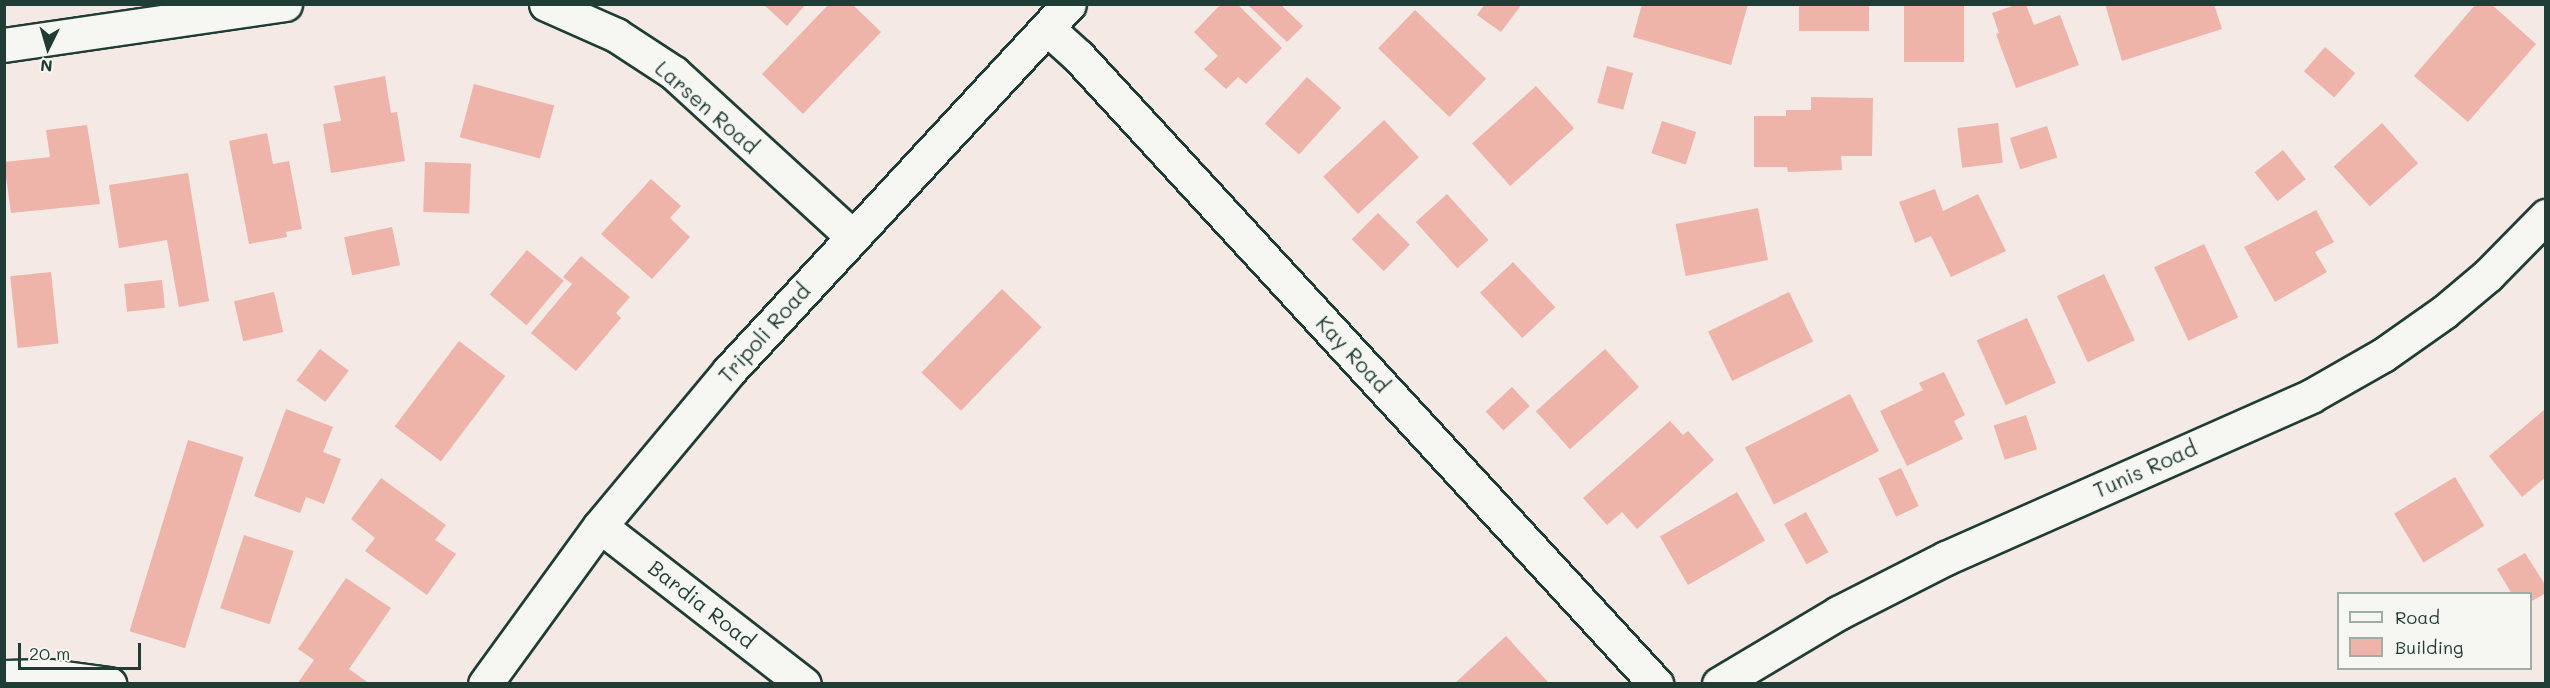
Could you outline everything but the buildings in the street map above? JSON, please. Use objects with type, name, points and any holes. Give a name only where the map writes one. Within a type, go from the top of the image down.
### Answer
[{"type":"street","points":[[4,45],[285,4]]},
{"type":"street","name":"Larsen Road","points":[[546,4],[616,35],[674,73],[852,236]]},
{"type":"street","name":"Tripoli Road","points":[[485,684],[600,526],[729,371],[1069,4]]},
{"type":"street","name":"Kay Road","points":[[1047,28],[1078,56],[1656,684]]},
{"type":"street","name":"Tunis Road","points":[[1719,684],[1838,614],[1946,558],[2332,384],[2383,355],[2444,312],[2488,275],[2546,216]]},
{"type":"street","name":"Bardia Road","points":[[600,526],[804,684]]},
{"type":"street","points":[[4,677],[50,676],[109,684]]}]
